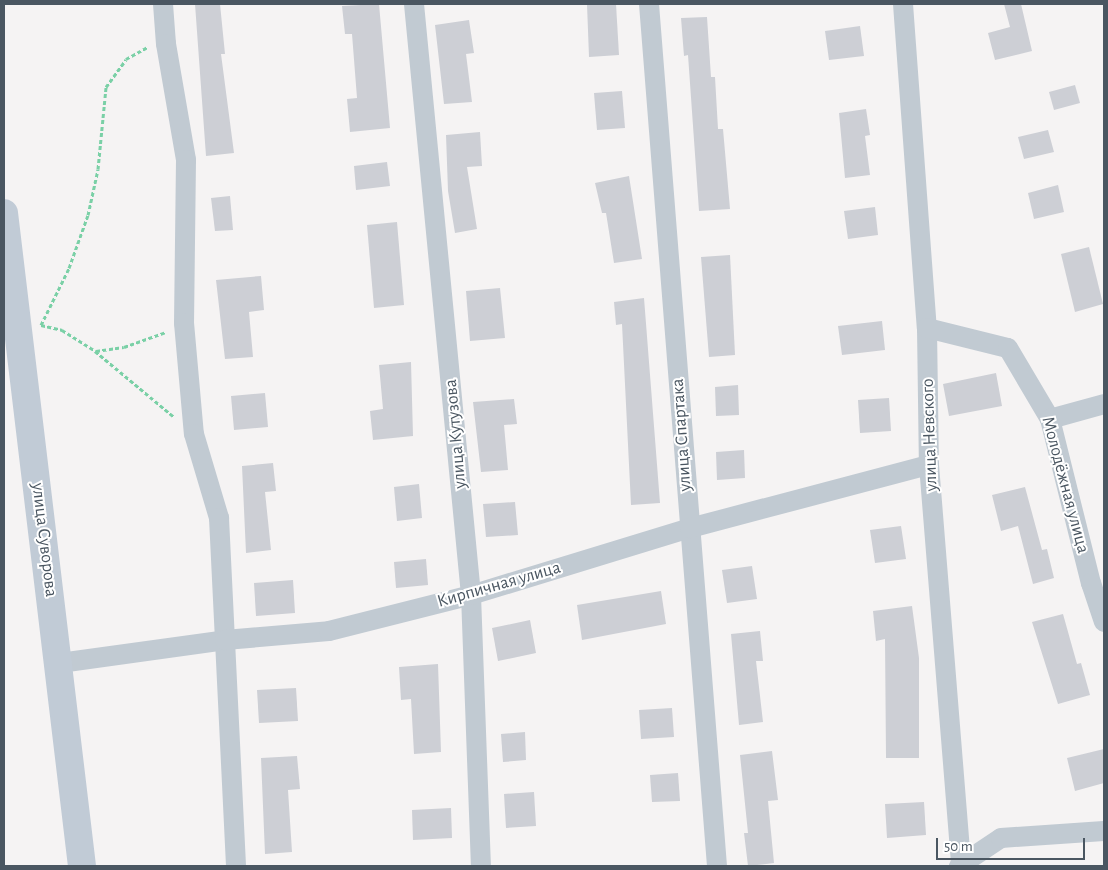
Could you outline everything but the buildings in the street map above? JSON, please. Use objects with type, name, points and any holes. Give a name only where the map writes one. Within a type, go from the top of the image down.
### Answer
[{"type":"street","points":[[163,4],[166,44],[186,160],[184,323],[194,434],[219,518],[236,866]]},
{"type":"street","name":"улица Кутузова","points":[[414,4],[471,595],[481,866]]},
{"type":"street","name":"улица Спартака","points":[[649,4],[717,866]]},
{"type":"street","name":"улица Невского","points":[[903,4],[927,328],[929,465],[960,866]]},
{"type":"street","name":"улица Суворова","points":[[4,214],[30,328],[60,663],[82,866]]},
{"type":"street","name":"Молодёжная улица","points":[[927,328],[1008,348],[1050,419],[1091,583],[1104,622]]},
{"type":"street","points":[[1050,419],[1104,404]]},
{"type":"street","name":"Кирпичная улица","points":[[60,663],[225,640],[329,631],[471,595],[690,528],[929,465]]},
{"type":"street","points":[[960,866],[1001,838],[1104,831]]},
{"type":"path","points":[[30,328],[70,268],[88,215],[98,169],[106,87],[126,59],[148,47],[166,44]]},
{"type":"path","points":[[95,351],[124,347],[150,340],[184,323]]},
{"type":"path","points":[[30,328],[62,330],[95,351],[194,434]]}]
